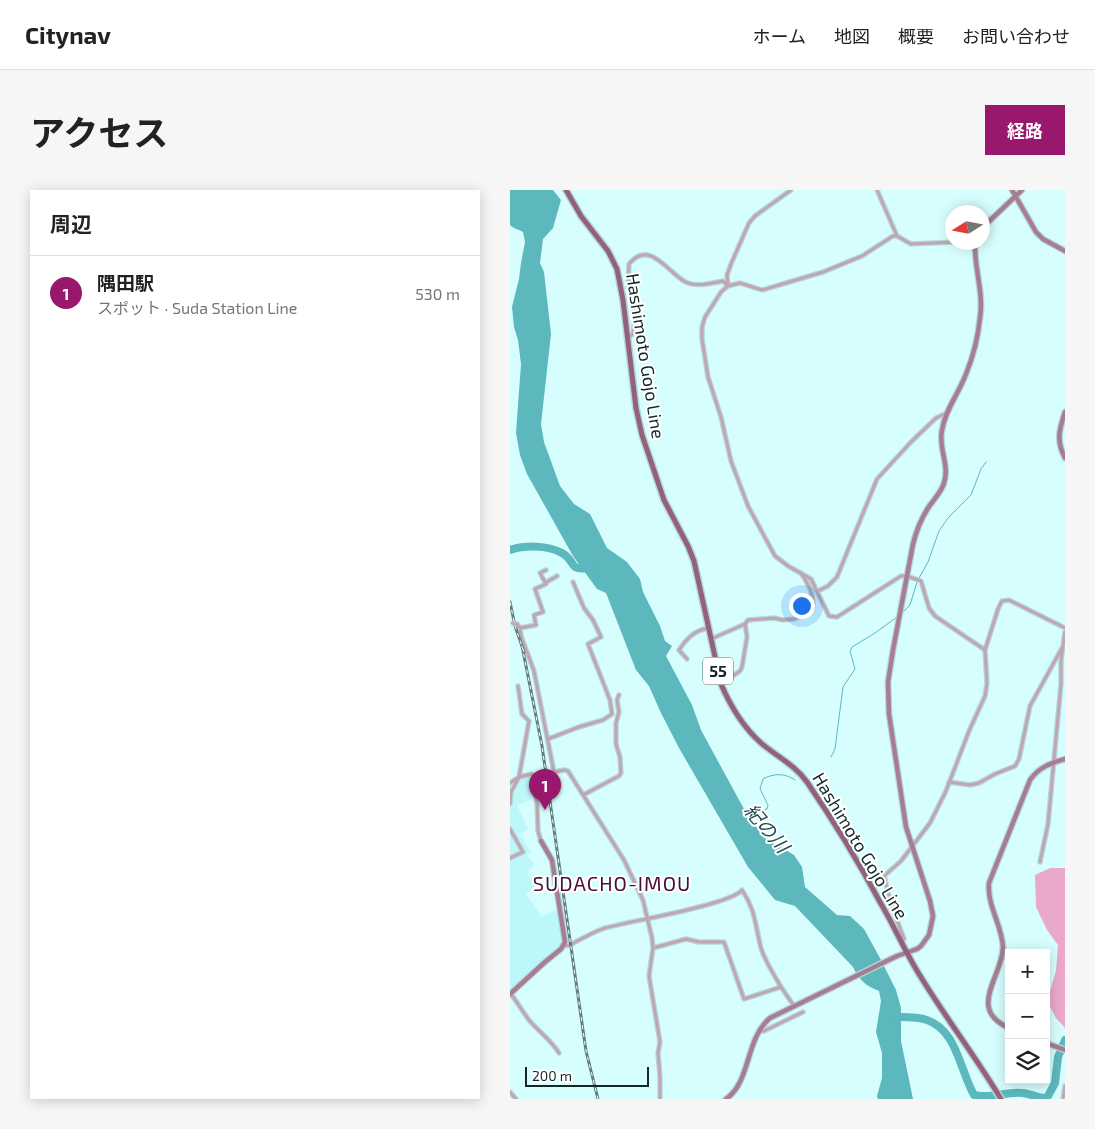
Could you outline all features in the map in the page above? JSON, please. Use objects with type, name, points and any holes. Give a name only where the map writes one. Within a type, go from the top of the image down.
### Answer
[{"type":"main road","name":"Hashimoto Gojo Line","points":[[567,192],[581,216],[608,251],[617,269],[628,338],[636,408],[642,435],[664,500],[688,546],[694,562],[721,684],[727,698],[748,729],[760,742],[805,778],[862,868],[938,1005],[966,1044],[1001,1099]]},
{"type":"street","points":[[728,286],[727,275],[749,223],[791,190]]},
{"type":"street","points":[[877,190],[897,236],[911,244],[945,244]]},
{"type":"street","points":[[1012,190],[1036,232],[1043,239],[1065,251]]},
{"type":"street","points":[[990,220],[1022,190]]},
{"type":"street","points":[[897,236],[893,236],[862,256],[843,265],[762,290],[740,283],[728,286],[721,292],[705,317],[702,327],[708,376],[721,417],[731,461],[748,506],[775,556],[811,579],[829,616],[838,617],[901,576],[907,576],[921,581],[928,608],[935,616],[985,650]]},
{"type":"street","points":[[727,1099],[739,1082],[758,1030],[770,1018],[907,951],[917,949],[924,942],[932,928],[933,916],[930,901],[906,827],[890,714],[888,682],[892,650],[917,530],[927,509],[945,482],[945,463],[940,445],[940,436],[947,413],[966,375],[980,318],[982,298],[975,250]]},
{"type":"street","points":[[628,338],[633,334],[635,317],[634,300],[628,286],[629,264],[637,256],[644,255],[654,258],[684,282],[694,284],[722,281],[728,286]]},
{"type":"street","points":[[1065,412],[1058,440],[1065,458]]},
{"type":"street","points":[[818,591],[828,586],[837,577],[877,479],[936,418],[947,413]]},
{"type":"street","points":[[545,583],[540,573],[546,570]]},
{"type":"street","points":[[711,639],[745,624],[748,620],[794,619],[812,610],[809,584],[800,572]]},
{"type":"street","points":[[520,628],[536,624],[534,615],[543,612],[535,589],[557,576]]},
{"type":"street","points":[[548,739],[579,726],[603,720],[612,714],[610,700],[588,644],[601,637],[593,620],[584,608],[574,582]]},
{"type":"street","points":[[902,942],[904,938],[891,904],[884,876],[901,861],[930,823],[940,805],[985,696],[985,650],[998,609],[1002,601],[1008,600],[1065,629],[1048,824],[1040,862]]},
{"type":"street","points":[[513,622],[520,628],[521,636],[534,671],[554,772],[568,771],[632,874],[643,900],[653,948],[649,976],[660,1042],[658,1053],[660,1099]]},
{"type":"street","points":[[721,684],[740,671],[742,667],[747,637],[745,624]]},
{"type":"street","points":[[687,659],[679,650],[687,638],[699,630],[708,628]]},
{"type":"street","points":[[950,782],[970,785],[980,783],[995,774],[1015,766],[1019,759],[1030,706],[1063,645]]},
{"type":"street","points":[[510,804],[511,792],[519,777],[529,721],[522,714],[518,686]]},
{"type":"street","points":[[583,795],[619,776],[621,773],[620,758],[616,744],[616,723],[619,712],[617,700],[620,694]]},
{"type":"street","points":[[1005,1026],[996,1020],[988,1003],[989,992],[1003,946],[990,901],[989,883],[1030,780],[1041,769],[1053,762],[1065,759]]},
{"type":"street","points":[[510,783],[519,777],[532,774],[537,803],[538,831],[541,841],[552,860],[564,946]]},
{"type":"street","points":[[510,829],[523,852],[510,858]]},
{"type":"street","points":[[559,1053],[552,1042],[545,1038],[528,1019],[510,994],[564,946],[606,928],[711,904],[739,894],[742,890],[750,902],[756,918],[762,950],[781,986],[792,1002]]},
{"type":"street","points":[[653,948],[686,939],[699,942],[724,942],[744,1000],[781,986]]},
{"type":"street","points":[[758,1030],[764,1031],[797,1012],[802,1012]]},
{"type":"street","points":[[1050,1044],[1065,1050]]},
{"type":"street","points":[[1063,1099],[1065,1086]]},
{"type":"street","points":[[510,1092],[516,1099]]},
{"type":"shaded area","points":[[510,190],[553,190],[561,200],[553,228],[543,239],[540,263],[544,272],[551,334],[541,424],[544,442],[560,486],[574,504],[590,514],[607,548],[627,562],[640,579],[643,592],[660,626],[665,641],[672,646],[666,656],[692,705],[701,730],[744,809],[763,837],[794,855],[802,867],[805,887],[837,915],[850,916],[864,929],[896,990],[901,1008],[901,1041],[913,1099],[878,1099],[877,1096],[882,1078],[882,1053],[876,1032],[881,1001],[879,991],[863,982],[853,967],[795,906],[775,900],[748,867],[679,748],[649,686],[636,670],[606,593],[597,589],[573,556],[527,474],[520,455],[516,433],[521,364],[512,307],[525,242],[523,232],[510,225]]},
{"type":"shaded area","points":[[530,777],[531,800],[517,805],[528,830],[520,834],[531,852],[527,855],[534,864],[527,874],[536,885],[526,894],[542,917],[558,909],[563,943],[510,990],[510,785],[516,780]]},
{"type":"shaded area","points":[[1050,868],[1065,868],[1065,1028],[1056,1018],[1050,1007],[1050,991],[1056,971],[1058,945],[1047,930],[1036,907],[1035,875]]},
{"type":"waterway","points":[[919,578],[928,562],[939,531],[948,518],[971,495],[981,469],[986,462]]},
{"type":"waterway","points":[[510,550],[522,547],[550,548],[567,556],[575,567],[591,568]]},
{"type":"waterway","points":[[902,613],[910,605],[917,582]]},
{"type":"waterway","points":[[831,757],[835,749],[843,687],[855,669],[850,651],[852,647],[897,617]]},
{"type":"waterway","name":"紀の川","points":[[750,818],[751,811],[767,809],[768,805],[760,789],[763,779],[779,775],[795,780]]},
{"type":"waterway","points":[[891,1017],[918,1018],[937,1025],[951,1042],[974,1095],[980,1096],[1017,1093],[1047,1098],[1055,1083],[1058,1057],[1065,1040]]},
{"type":"railway","points":[[510,602],[515,626],[524,652]]},
{"type":"railway","points":[[522,646],[542,746],[586,1051],[598,1099]]},
{"type":"place","name":"隅田駅","points":[[545,810]]},
{"type":"district","name":"SUDACHO-IMOU","points":[[612,884]]}]
